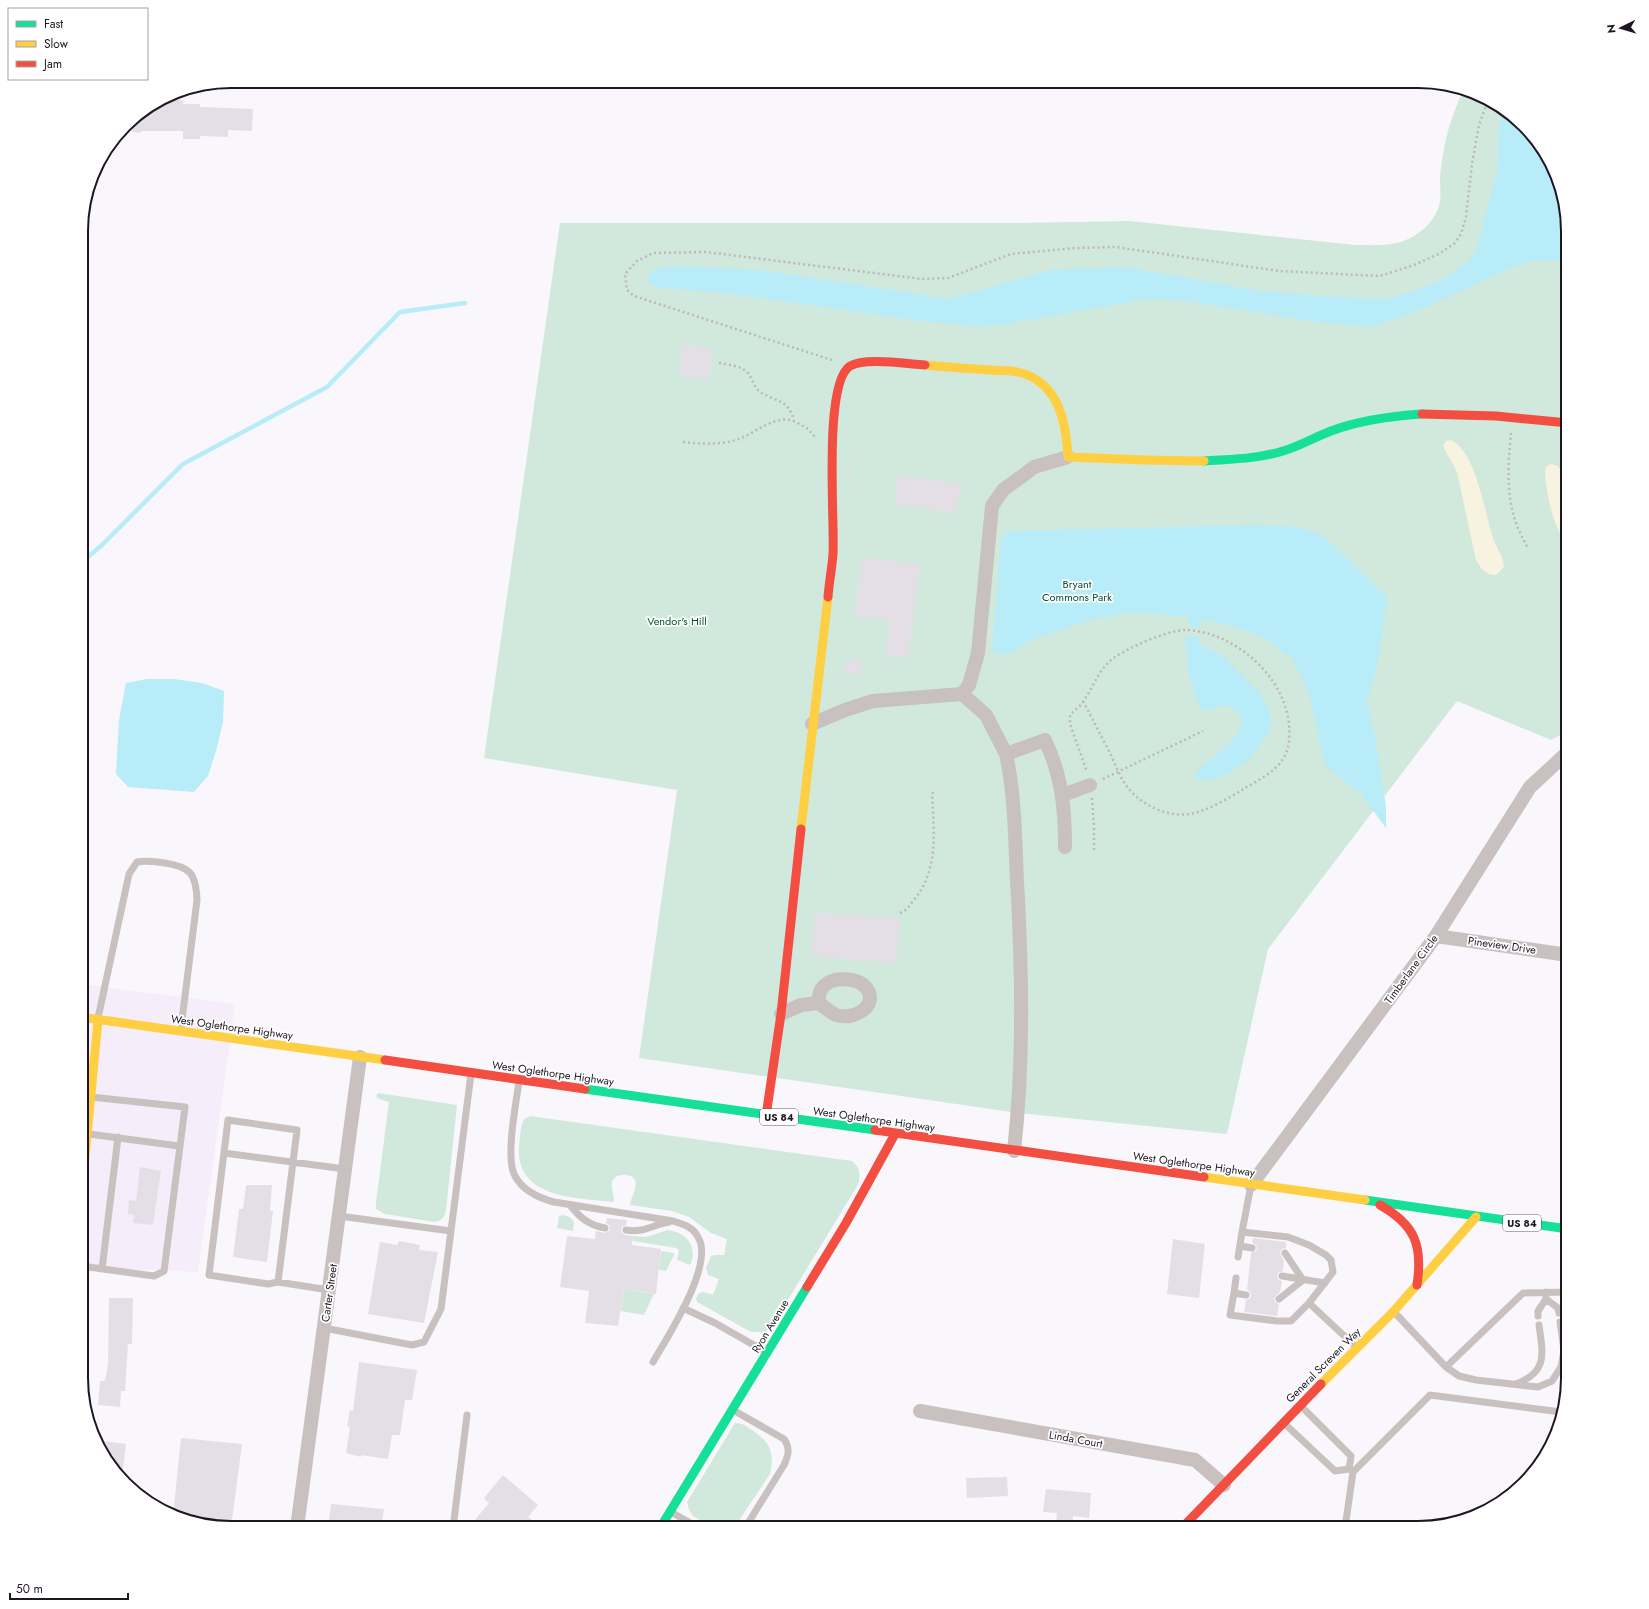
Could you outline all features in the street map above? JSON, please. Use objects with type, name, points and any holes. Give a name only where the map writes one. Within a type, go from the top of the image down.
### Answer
[{"type":"main road","points":[[766,1116],[781,1014],[812,724],[833,554],[832,446],[835,402],[843,373],[850,366],[874,361],[1024,373],[1046,385],[1061,410],[1067,436],[1068,456],[1167,460],[1248,457],[1276,453],[1300,445],[1339,428],[1399,416],[1422,414],[1513,417],[1561,422]]},
{"type":"main road","name":"West Oglethorpe Highway","points":[[88,1018],[1561,1228]]},
{"type":"main road","points":[[88,1112],[91,1096],[98,1020]]},
{"type":"main road","name":"Ryon Avenue","points":[[664,1521],[846,1223],[895,1134]]},
{"type":"main road","points":[[1375,1202],[1391,1211],[1402,1220],[1414,1235],[1419,1248],[1420,1268],[1417,1285]]},
{"type":"main road","name":"General Screven Way","points":[[1189,1521],[1283,1422],[1394,1312],[1476,1217]]},
{"type":"street","points":[[962,694],[969,685],[978,653],[992,506],[1003,490],[1034,467],[1068,456]]},
{"type":"street","points":[[812,724],[845,710],[873,701],[962,694],[986,715],[1006,754],[1015,829],[1021,971],[1018,1114],[1014,1151]]},
{"type":"street","points":[[1006,754],[1045,740],[1057,771],[1063,795],[1065,847]]},
{"type":"street","name":"Timberlane Circle","points":[[1251,1185],[1436,936],[1530,787],[1561,758]]},
{"type":"street","points":[[1063,795],[1090,785]]},
{"type":"street","name":"Pineview Drive","points":[[1436,936],[1561,954]]},
{"type":"street","points":[[781,1014],[785,1010],[818,1003]]},
{"type":"street","name":"Carter Street","points":[[298,1521],[360,1057]]},
{"type":"street","name":"Linda Court","points":[[920,1412],[1195,1460],[1224,1485]]},
{"type":"lane","points":[[98,1020],[129,874],[137,862],[153,861],[186,869],[197,887],[197,900],[180,1032]]},
{"type":"lane","points":[[324,1328],[412,1345],[424,1342],[441,1309],[471,1073]]},
{"type":"lane","points":[[519,1080],[510,1161],[514,1176],[522,1186],[538,1197],[554,1202],[685,1224],[698,1236],[702,1247],[702,1260],[698,1275],[683,1308],[653,1362]]},
{"type":"lane","points":[[88,1267],[154,1276],[164,1271],[185,1106],[91,1096]]},
{"type":"lane","points":[[278,1282],[297,1130],[228,1120],[209,1275],[268,1284],[278,1282],[329,1290]]},
{"type":"lane","points":[[88,1133],[179,1146]]},
{"type":"lane","points":[[102,1269],[118,1137]]},
{"type":"lane","points":[[224,1153],[345,1169]]},
{"type":"lane","points":[[1238,1257],[1251,1185]]},
{"type":"lane","points":[[570,1205],[584,1220],[590,1224],[605,1228]]},
{"type":"lane","points":[[339,1216],[451,1231]]},
{"type":"lane","points":[[626,1230],[646,1230],[673,1221]]},
{"type":"lane","points":[[1236,1278],[1230,1315],[1277,1321],[1291,1321],[1309,1303],[1333,1272],[1331,1260],[1326,1254],[1309,1245],[1288,1238],[1242,1232]]},
{"type":"lane","points":[[1240,1246],[1252,1248]]},
{"type":"lane","points":[[1285,1252],[1303,1280]]},
{"type":"lane","points":[[1282,1276],[1325,1283]]},
{"type":"lane","points":[[1279,1299],[1303,1280]]},
{"type":"lane","points":[[1234,1293],[1246,1295]]},
{"type":"lane","points":[[1446,1367],[1523,1293],[1546,1296],[1561,1293]]},
{"type":"lane","points":[[1546,1296],[1558,1308],[1559,1313]]},
{"type":"lane","points":[[1538,1316],[1538,1311],[1546,1296]]},
{"type":"lane","points":[[1309,1303],[1357,1348]]},
{"type":"lane","points":[[683,1308],[715,1323],[768,1353]]},
{"type":"lane","points":[[1394,1312],[1446,1367],[1458,1376],[1476,1380],[1538,1386],[1552,1381],[1561,1368]]},
{"type":"lane","points":[[1560,1322],[1561,1329]]},
{"type":"lane","points":[[1516,1384],[1527,1380],[1537,1371],[1542,1360],[1543,1353],[1540,1325]]},
{"type":"lane","points":[[1283,1422],[1336,1471],[1351,1471],[1430,1395],[1557,1411]]},
{"type":"lane","points":[[1300,1405],[1351,1456],[1351,1471],[1346,1521]]},
{"type":"lane","points":[[733,1410],[784,1439],[788,1447],[788,1456],[784,1465],[749,1521]]},
{"type":"lane","points":[[454,1521],[467,1415]]},
{"type":"lane","points":[[670,1512],[686,1521]]},
{"type":"path","points":[[850,366],[634,296],[627,290],[625,274],[637,261],[653,253],[706,252],[922,279],[948,278],[1011,254],[1068,248],[1116,247],[1278,271],[1380,276],[1414,265],[1439,254],[1455,243],[1461,234],[1466,217],[1472,164],[1479,125],[1486,106]]},
{"type":"path","points":[[720,363],[743,369],[749,374],[759,390],[781,401],[790,408],[794,421]]},
{"type":"path","points":[[1513,417],[1509,464],[1511,500],[1516,523],[1528,549]]},
{"type":"path","points":[[683,442],[702,444],[720,443],[738,439],[776,420],[784,419],[794,421],[808,429],[821,445],[832,446]]},
{"type":"path","points":[[1083,702],[1128,789],[1136,797],[1148,805],[1174,814],[1190,814],[1204,809],[1230,797],[1279,766],[1290,742],[1289,725],[1287,709],[1278,689],[1268,674],[1247,654],[1223,639],[1204,633],[1186,630],[1168,632],[1115,657],[1104,666],[1083,702],[1070,715],[1069,719],[1083,758],[1090,785],[1094,828],[1094,850]]},
{"type":"path","points":[[1090,785],[1203,731]]},
{"type":"path","points":[[900,913],[904,911],[919,894],[930,870],[934,841],[932,795],[934,789]]},
{"type":"shaded area","points":[[88,985],[235,1004],[198,1272],[88,1267]]},
{"type":"green space","name":"Bryant Commons Park","points":[[1461,95],[1489,107],[1519,130],[1537,152],[1550,176],[1560,213],[1561,735],[1551,740],[1457,701],[1268,949],[1227,1134],[1018,1113],[639,1058],[677,790],[484,758],[560,223],[1012,223],[1130,221],[1355,245],[1392,244],[1405,241],[1419,233],[1431,222],[1435,215],[1440,200],[1441,168],[1446,139]]},
{"type":"green space","points":[[378,1093],[457,1105],[446,1210],[443,1217],[439,1221],[434,1222],[385,1214],[376,1209],[389,1102],[379,1099],[376,1096]]},
{"type":"green space","points":[[530,1116],[852,1161],[859,1170],[859,1183],[772,1326],[766,1332],[751,1332],[697,1302],[696,1298],[699,1293],[704,1292],[713,1295],[719,1279],[708,1275],[706,1268],[711,1256],[724,1255],[727,1239],[711,1233],[689,1217],[672,1211],[630,1205],[636,1183],[635,1179],[626,1175],[620,1175],[612,1181],[614,1202],[567,1196],[551,1192],[538,1186],[527,1177],[520,1163],[519,1146],[521,1129],[524,1119]]},
{"type":"green space","points":[[559,1216],[570,1217],[573,1220],[573,1231],[557,1228]]},
{"type":"green space","points":[[668,1230],[680,1234],[689,1241],[693,1252],[690,1265],[677,1260],[679,1250],[676,1248],[633,1241],[633,1236],[646,1237]]},
{"type":"green space","points":[[661,1251],[674,1253],[666,1271],[659,1270]]},
{"type":"green space","points":[[624,1289],[654,1294],[644,1315],[621,1311]]},
{"type":"green space","points":[[735,1423],[748,1427],[758,1434],[767,1444],[770,1449],[772,1460],[770,1474],[739,1521],[701,1521],[693,1516],[689,1510],[687,1502]]},
{"type":"sand","points":[[1451,440],[1460,446],[1467,457],[1478,484],[1493,538],[1504,563],[1504,567],[1496,575],[1489,574],[1484,571],[1476,560],[1457,472],[1443,446],[1446,441]]},
{"type":"sand","points":[[1551,464],[1558,466],[1561,473],[1561,534],[1554,520],[1548,497],[1545,469]]},
{"type":"water","points":[[1502,116],[1519,130],[1537,152],[1550,176],[1560,213],[1561,262],[1555,260],[1533,261],[1513,267],[1417,311],[1375,326],[1366,327],[1318,322],[1180,300],[1148,299],[981,327],[921,321],[741,295],[655,287],[647,280],[651,271],[665,267],[700,267],[768,271],[949,299],[1051,270],[1125,267],[1261,291],[1384,299],[1413,292],[1443,279],[1469,261],[1476,251],[1497,171]]},
{"type":"water","points":[[1261,525],[1303,529],[1326,538],[1387,597],[1376,670],[1367,701],[1378,754],[1386,807],[1386,828],[1361,794],[1325,765],[1308,690],[1293,660],[1268,639],[1239,628],[1201,619],[1200,628],[1189,626],[1190,617],[1144,613],[1121,614],[1094,619],[1028,641],[1011,653],[1000,654],[992,650],[1002,535],[1013,531]]},
{"type":"water","points":[[1187,636],[1199,637],[1200,645],[1222,655],[1261,694],[1267,706],[1271,720],[1268,733],[1248,759],[1234,770],[1226,774],[1208,779],[1199,780],[1196,778],[1196,772],[1229,744],[1239,731],[1241,720],[1239,713],[1228,706],[1224,705],[1209,710],[1203,710],[1196,699],[1188,669],[1188,657],[1185,645]]},
{"type":"water","points":[[147,679],[174,679],[202,683],[224,691],[223,722],[216,751],[208,776],[194,792],[128,787],[116,774],[119,720],[126,683]]},
{"type":"building","points":[[174,100],[182,100],[183,104],[200,104],[200,107],[253,109],[252,131],[228,130],[228,137],[200,136],[200,139],[183,139],[183,131],[141,131],[141,133],[129,131],[152,112]]},
{"type":"building","points":[[683,344],[714,349],[709,380],[678,374]]},
{"type":"building","points":[[898,475],[961,484],[956,513],[895,504]]},
{"type":"building","points":[[862,557],[920,565],[908,657],[885,654],[889,620],[854,615]]},
{"type":"building","points":[[846,660],[862,662],[860,675],[844,673]]},
{"type":"building","points":[[815,913],[900,918],[896,963],[823,957],[811,952]]},
{"type":"building","points":[[140,1167],[161,1171],[153,1225],[133,1223],[134,1215],[128,1214],[129,1200],[136,1201]]},
{"type":"building","points":[[246,1185],[272,1185],[270,1211],[273,1211],[267,1262],[233,1257],[239,1209],[243,1209]]},
{"type":"building","points":[[607,1218],[627,1220],[626,1225],[622,1227],[621,1232],[625,1235],[633,1236],[632,1245],[661,1249],[656,1294],[624,1289],[618,1326],[585,1323],[589,1291],[560,1287],[567,1236],[595,1239],[596,1231],[604,1233],[609,1231],[610,1226],[606,1223]]},
{"type":"building","points":[[1253,1238],[1286,1242],[1286,1248],[1282,1249],[1280,1253],[1284,1261],[1283,1271],[1278,1273],[1277,1276],[1279,1280],[1282,1281],[1280,1292],[1274,1298],[1275,1302],[1279,1304],[1277,1316],[1244,1312],[1246,1300],[1250,1298],[1251,1295],[1247,1290],[1251,1253],[1256,1251],[1257,1248],[1255,1244],[1252,1243]]},
{"type":"building","points":[[1173,1239],[1205,1244],[1199,1298],[1167,1294]]},
{"type":"building","points":[[399,1241],[420,1245],[419,1250],[438,1252],[424,1323],[368,1314],[380,1242],[397,1245]]},
{"type":"building","points":[[109,1298],[133,1298],[132,1344],[128,1344],[125,1391],[121,1391],[120,1407],[98,1405],[100,1381],[105,1381],[108,1364]]},
{"type":"building","points":[[359,1362],[417,1370],[412,1400],[405,1400],[400,1435],[392,1435],[388,1459],[361,1455],[361,1457],[346,1453],[350,1427],[347,1426],[350,1410],[353,1411]]},
{"type":"building","points":[[181,1438],[242,1444],[232,1521],[203,1518],[174,1509]]},
{"type":"building","points":[[103,1441],[126,1444],[123,1471],[112,1457]]},
{"type":"building","points":[[503,1475],[538,1505],[528,1517],[533,1521],[474,1521],[489,1503],[484,1498]]},
{"type":"building","points":[[1007,1477],[1008,1496],[967,1498],[966,1478]]},
{"type":"building","points":[[1046,1489],[1091,1493],[1089,1518],[1073,1516],[1072,1521],[1056,1521],[1057,1513],[1043,1512]]},
{"type":"building","points":[[331,1504],[384,1509],[382,1521],[329,1521]]},
{"type":"waterway","points":[[88,557],[102,545],[183,464],[327,387],[400,312],[465,303]]},
{"type":"traffic: fast","points":[[1204,461],[1264,456],[1295,447],[1331,431],[1353,424],[1388,417],[1422,414]]},
{"type":"traffic: fast","points":[[585,1089],[875,1130]]},
{"type":"traffic: fast","points":[[1365,1200],[1561,1228]]},
{"type":"traffic: fast","points":[[664,1521],[807,1287]]},
{"type":"traffic: slow","points":[[925,365],[1013,371],[1025,374],[1037,380],[1046,388],[1059,408],[1063,420],[1068,457],[1204,461]]},
{"type":"traffic: slow","points":[[801,829],[828,597]]},
{"type":"traffic: slow","points":[[88,1018],[385,1060]]},
{"type":"traffic: slow","points":[[88,1125],[98,1020]]},
{"type":"traffic: slow","points":[[1204,1177],[1365,1200]]},
{"type":"traffic: slow","points":[[1321,1384],[1393,1312],[1476,1217]]},
{"type":"traffic: jam","points":[[828,597],[833,554],[833,425],[836,398],[842,378],[850,366],[857,363],[876,361],[925,365]]},
{"type":"traffic: jam","points":[[1422,414],[1496,416],[1561,422]]},
{"type":"traffic: jam","points":[[766,1116],[781,1014],[801,829]]},
{"type":"traffic: jam","points":[[385,1060],[585,1089]]},
{"type":"traffic: jam","points":[[875,1130],[1204,1177]]},
{"type":"traffic: jam","points":[[807,1287],[846,1223],[895,1134]]},
{"type":"traffic: jam","points":[[1380,1205],[1401,1220],[1409,1229],[1414,1238],[1419,1258],[1417,1285]]},
{"type":"traffic: jam","points":[[1189,1521],[1321,1384]]},
{"type":"park label","name":"Vendor's Hill","points":[[677,621]]}]
